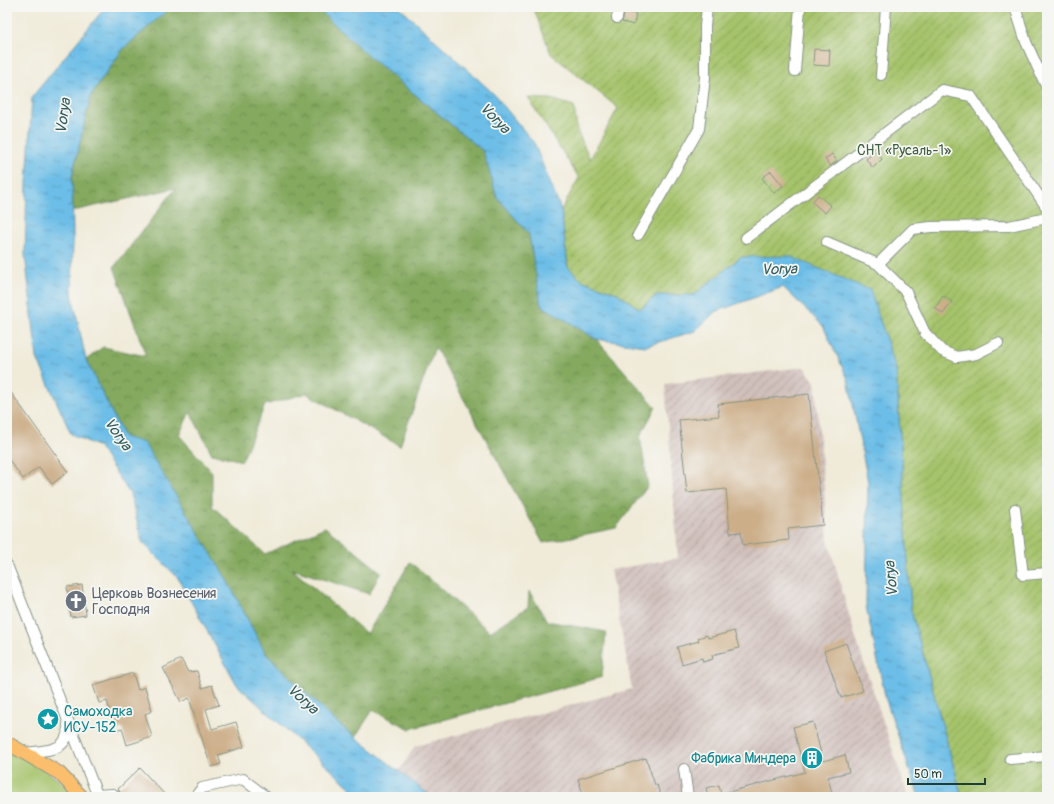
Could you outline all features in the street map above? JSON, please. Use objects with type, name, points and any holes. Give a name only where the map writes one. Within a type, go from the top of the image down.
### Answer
[{"type":"main road","points":[[7,743],[59,774],[82,797]]},
{"type":"street","points":[[617,18],[619,7]]},
{"type":"street","points":[[638,235],[699,129],[705,77],[705,26],[707,7]]},
{"type":"street","points":[[795,71],[800,7]]},
{"type":"street","points":[[881,75],[886,7]]},
{"type":"street","points":[[1015,7],[1026,42],[1047,88]]},
{"type":"street","points":[[746,238],[942,90],[971,96],[1047,208]]},
{"type":"street","points":[[878,264],[913,229],[931,227],[1009,226],[1047,218]]},
{"type":"street","points":[[827,242],[878,264],[906,292],[925,333],[942,351],[957,357],[976,354],[998,344]]},
{"type":"street","points":[[1016,509],[1023,576],[1047,573]]},
{"type":"street","points":[[7,565],[98,796],[113,794],[116,797]]},
{"type":"street","points":[[7,591],[18,592]]},
{"type":"street","points":[[24,753],[56,748],[64,743],[68,733],[68,723]]},
{"type":"street","points":[[1010,759],[1047,756]]},
{"type":"street","points":[[684,769],[688,797]]},
{"type":"street","points":[[195,797],[202,788],[243,779],[266,797]]},
{"type":"shaded area","points":[[804,367],[815,382],[828,540],[855,636],[908,797],[432,797],[399,771],[415,746],[632,689],[610,570],[678,558],[665,384]]},
{"type":"green space","points":[[171,7],[316,7],[365,53],[483,151],[497,197],[529,234],[541,305],[596,339],[656,407],[640,436],[648,486],[616,528],[543,543],[435,347],[400,446],[306,393],[265,405],[242,461],[212,454],[190,412],[179,435],[212,472],[212,506],[265,554],[325,527],[381,572],[369,594],[292,569],[367,634],[410,562],[490,632],[528,607],[529,591],[547,621],[606,632],[602,677],[410,729],[373,710],[355,737],[335,721],[266,654],[226,578],[124,437],[86,360],[103,347],[146,356],[114,267],[176,188],[73,211],[72,176],[91,96],[123,49]]},
{"type":"green space","name":"СНТ «Русаль-1»","points":[[533,7],[1047,7],[1047,797],[962,797],[911,610],[896,369],[870,290],[741,257],[694,295],[657,295],[640,309],[617,293],[581,280],[568,267],[561,210],[579,178],[528,98],[551,99],[574,106],[577,130],[590,159],[618,108],[551,54]]},
{"type":"green space","points":[[7,743],[82,797],[7,797]]},
{"type":"water","name":"Vorya","points":[[107,7],[171,7],[123,49],[91,95],[72,176],[72,294],[86,360],[124,437],[144,443],[226,578],[266,654],[335,721],[432,797],[361,797],[237,685],[178,578],[143,543],[130,494],[99,447],[71,434],[37,358],[25,254],[32,97]]},
{"type":"water","name":"Vorya","points":[[316,7],[399,7],[494,94],[534,143],[561,210],[568,267],[581,280],[617,293],[640,309],[657,295],[694,295],[741,257],[789,256],[870,290],[896,369],[911,610],[962,797],[919,797],[886,700],[866,606],[868,482],[848,379],[823,326],[783,287],[715,312],[695,331],[646,346],[596,339],[541,305],[529,234],[497,197],[483,151],[365,53]]},
{"type":"building","points":[[625,12],[636,14],[634,25],[622,22]]},
{"type":"building","points":[[814,49],[830,50],[829,66],[813,65]]},
{"type":"building","points":[[876,151],[882,159],[873,168],[866,159]]},
{"type":"building","points":[[832,154],[837,161],[830,166],[825,159]]},
{"type":"building","points":[[771,171],[783,186],[774,193],[762,178]]},
{"type":"building","points":[[818,195],[831,206],[825,213],[812,202]]},
{"type":"building","points":[[943,296],[952,302],[943,314],[935,308]]},
{"type":"building","points":[[7,387],[68,472],[52,484],[39,467],[23,479],[7,457]]},
{"type":"building","points":[[809,394],[823,525],[788,529],[789,540],[743,545],[741,532],[730,533],[726,489],[687,493],[679,420],[719,416],[718,404]]},
{"type":"building","name":"Церковь Вознесения Господня","points":[[82,585],[86,615],[71,617],[67,587]]},
{"type":"building","points":[[734,631],[739,648],[712,655],[713,659],[703,662],[702,658],[682,664],[677,647],[699,641],[698,638],[707,635],[708,638]]},
{"type":"building","points":[[846,643],[863,691],[841,698],[824,651]]},
{"type":"building","points":[[181,659],[188,672],[197,671],[202,688],[212,685],[219,705],[206,709],[212,729],[236,722],[244,747],[218,755],[221,764],[211,767],[189,698],[181,702],[163,668]]},
{"type":"building","points":[[133,673],[138,690],[145,687],[152,711],[145,714],[152,737],[127,745],[122,728],[115,730],[107,701],[99,703],[93,685]]},
{"type":"building","name":"Фабрика Миндера","points":[[813,722],[823,761],[845,755],[849,772],[828,777],[833,797],[708,797],[706,788],[719,785],[721,794],[805,772],[793,727]]},
{"type":"building","points":[[646,758],[655,785],[657,785],[661,797],[584,797],[578,779]]},
{"type":"building","points":[[140,768],[167,797],[124,797],[122,795],[118,789]]},
{"type":"place","name":"Церковь Вознесения Господня","points":[[76,601]]},
{"type":"place","name":"Самоходка ИСУ-152","points":[[48,719]]},
{"type":"place","name":"Фабрика Миндера","points":[[812,758]]}]
